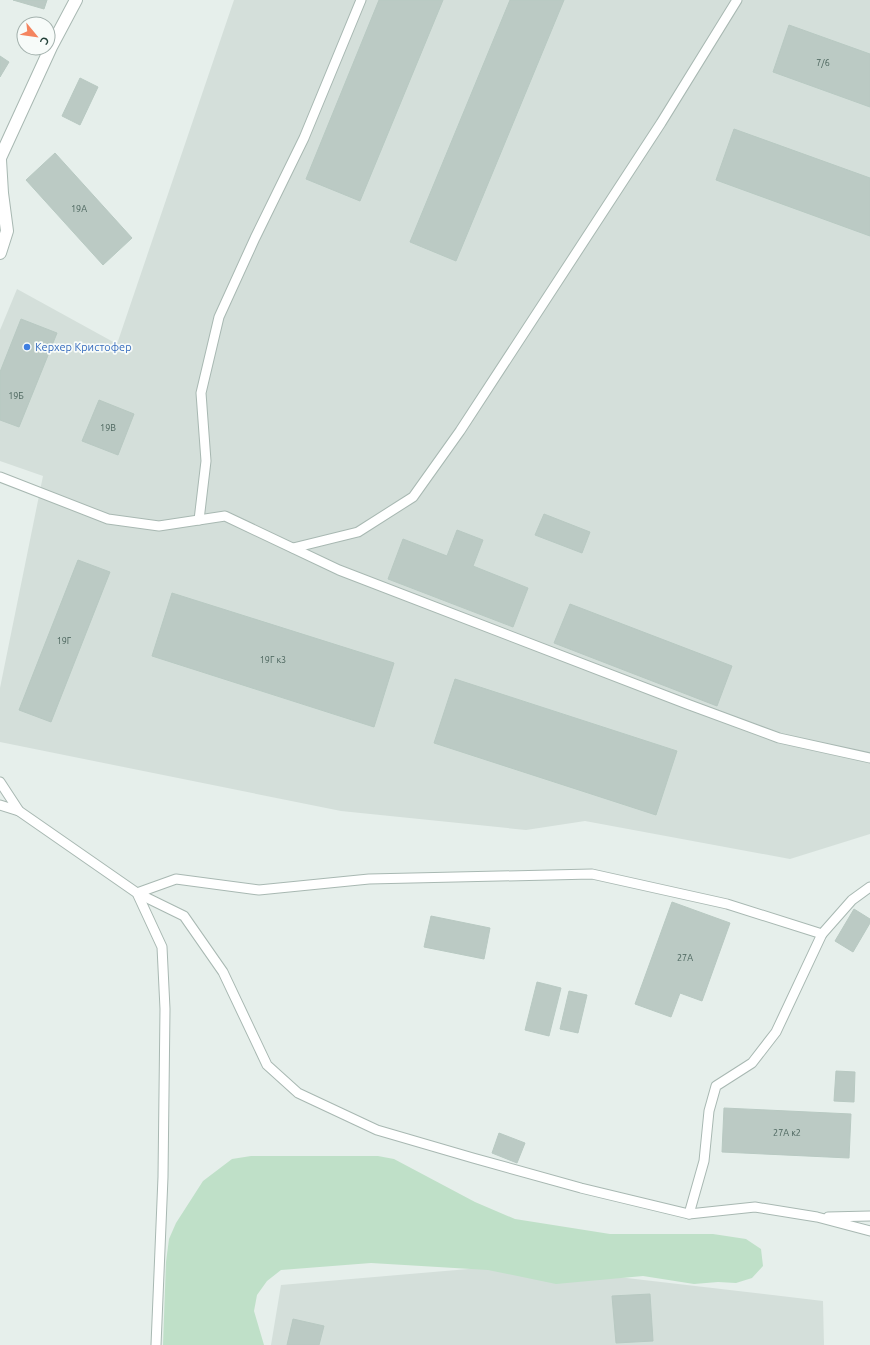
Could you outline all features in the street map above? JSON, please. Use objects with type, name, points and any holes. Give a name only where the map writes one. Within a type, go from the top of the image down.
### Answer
[{"type":"street","points":[[0,253],[7,231],[2,193],[0,159],[51,47],[75,1]]},
{"type":"lane","points":[[199,520],[206,461],[201,393],[219,317],[255,238],[304,138],[360,0]]},
{"type":"lane","points":[[293,548],[358,532],[413,497],[460,431],[661,123],[737,0]]},
{"type":"lane","points":[[0,477],[108,519],[159,526],[225,516],[339,570],[778,738],[870,758]]},
{"type":"lane","points":[[0,782],[19,811]]},
{"type":"lane","points":[[0,805],[19,811],[137,892],[184,916],[223,972],[267,1065],[298,1093],[377,1130],[581,1188],[689,1214],[755,1207],[817,1217],[870,1231]]},
{"type":"lane","points":[[137,892],[176,879],[259,890],[369,879],[592,874],[727,904],[822,934]]},
{"type":"lane","points":[[689,1214],[704,1161],[709,1111],[716,1086],[752,1063],[776,1032],[822,934],[852,900],[870,887]]},
{"type":"lane","points":[[137,892],[162,947],[165,1009],[163,1178],[156,1345]]},
{"type":"lane","points":[[817,1217],[870,1216]]},
{"type":"shaded area","points":[[234,0],[870,0],[870,834],[790,859],[585,821],[526,830],[341,811],[0,742],[0,688],[43,476],[0,461],[0,330],[17,289],[117,344]]},
{"type":"shaded area","points":[[515,1265],[823,1301],[824,1345],[271,1345],[281,1285]]},
{"type":"green space","points":[[251,1156],[378,1156],[394,1159],[475,1202],[515,1219],[610,1234],[713,1234],[746,1239],[761,1249],[763,1266],[752,1278],[736,1283],[718,1282],[694,1284],[643,1276],[556,1284],[488,1270],[371,1263],[281,1270],[267,1281],[257,1295],[254,1311],[264,1345],[163,1345],[166,1262],[169,1239],[176,1223],[203,1181],[232,1159]]},
{"type":"building","points":[[13,0],[47,0],[44,9]]},
{"type":"building","points":[[379,0],[443,0],[360,201],[306,179]]},
{"type":"building","points":[[510,0],[564,0],[456,261],[410,242]]},
{"type":"building","points":[[789,25],[870,54],[870,107],[773,72]]},
{"type":"building","points":[[0,56],[9,62],[0,77]]},
{"type":"building","points":[[80,78],[98,87],[80,125],[62,116]]},
{"type":"building","points":[[734,129],[870,178],[870,236],[716,180]]},
{"type":"building","points":[[55,153],[132,238],[103,265],[26,180]]},
{"type":"building","points":[[21,319],[57,333],[19,427],[0,420],[0,372]]},
{"type":"building","points":[[99,400],[134,414],[118,455],[82,441]]},
{"type":"building","points":[[544,514],[590,532],[582,553],[535,535]]},
{"type":"building","points":[[457,530],[483,540],[473,566],[528,588],[513,627],[388,579],[403,539],[447,556]]},
{"type":"building","points":[[78,560],[110,572],[51,722],[19,710]]},
{"type":"building","points":[[172,593],[394,663],[374,727],[152,656]]},
{"type":"building","points":[[570,604],[732,666],[717,706],[554,643]]},
{"type":"building","points":[[455,679],[677,751],[656,815],[434,743]]},
{"type":"building","points":[[672,902],[730,923],[702,1001],[680,993],[671,1017],[635,1004]]},
{"type":"building","points":[[854,909],[870,919],[870,923],[853,952],[835,941]]},
{"type":"building","points":[[431,916],[490,928],[484,959],[424,947]]},
{"type":"building","points":[[537,982],[561,988],[549,1036],[525,1030]]},
{"type":"building","points":[[569,991],[587,995],[578,1033],[560,1029]]},
{"type":"building","points":[[836,1071],[855,1072],[854,1102],[834,1101]]},
{"type":"building","points":[[724,1108],[851,1114],[849,1158],[722,1152]]},
{"type":"building","points":[[499,1133],[525,1143],[517,1163],[492,1153]]},
{"type":"building","points":[[650,1294],[653,1341],[616,1343],[612,1296]]},
{"type":"building","points":[[293,1319],[324,1326],[319,1345],[287,1345]]},
{"type":"place","name":"Керхер Кристофер","points":[[27,347]]}]
